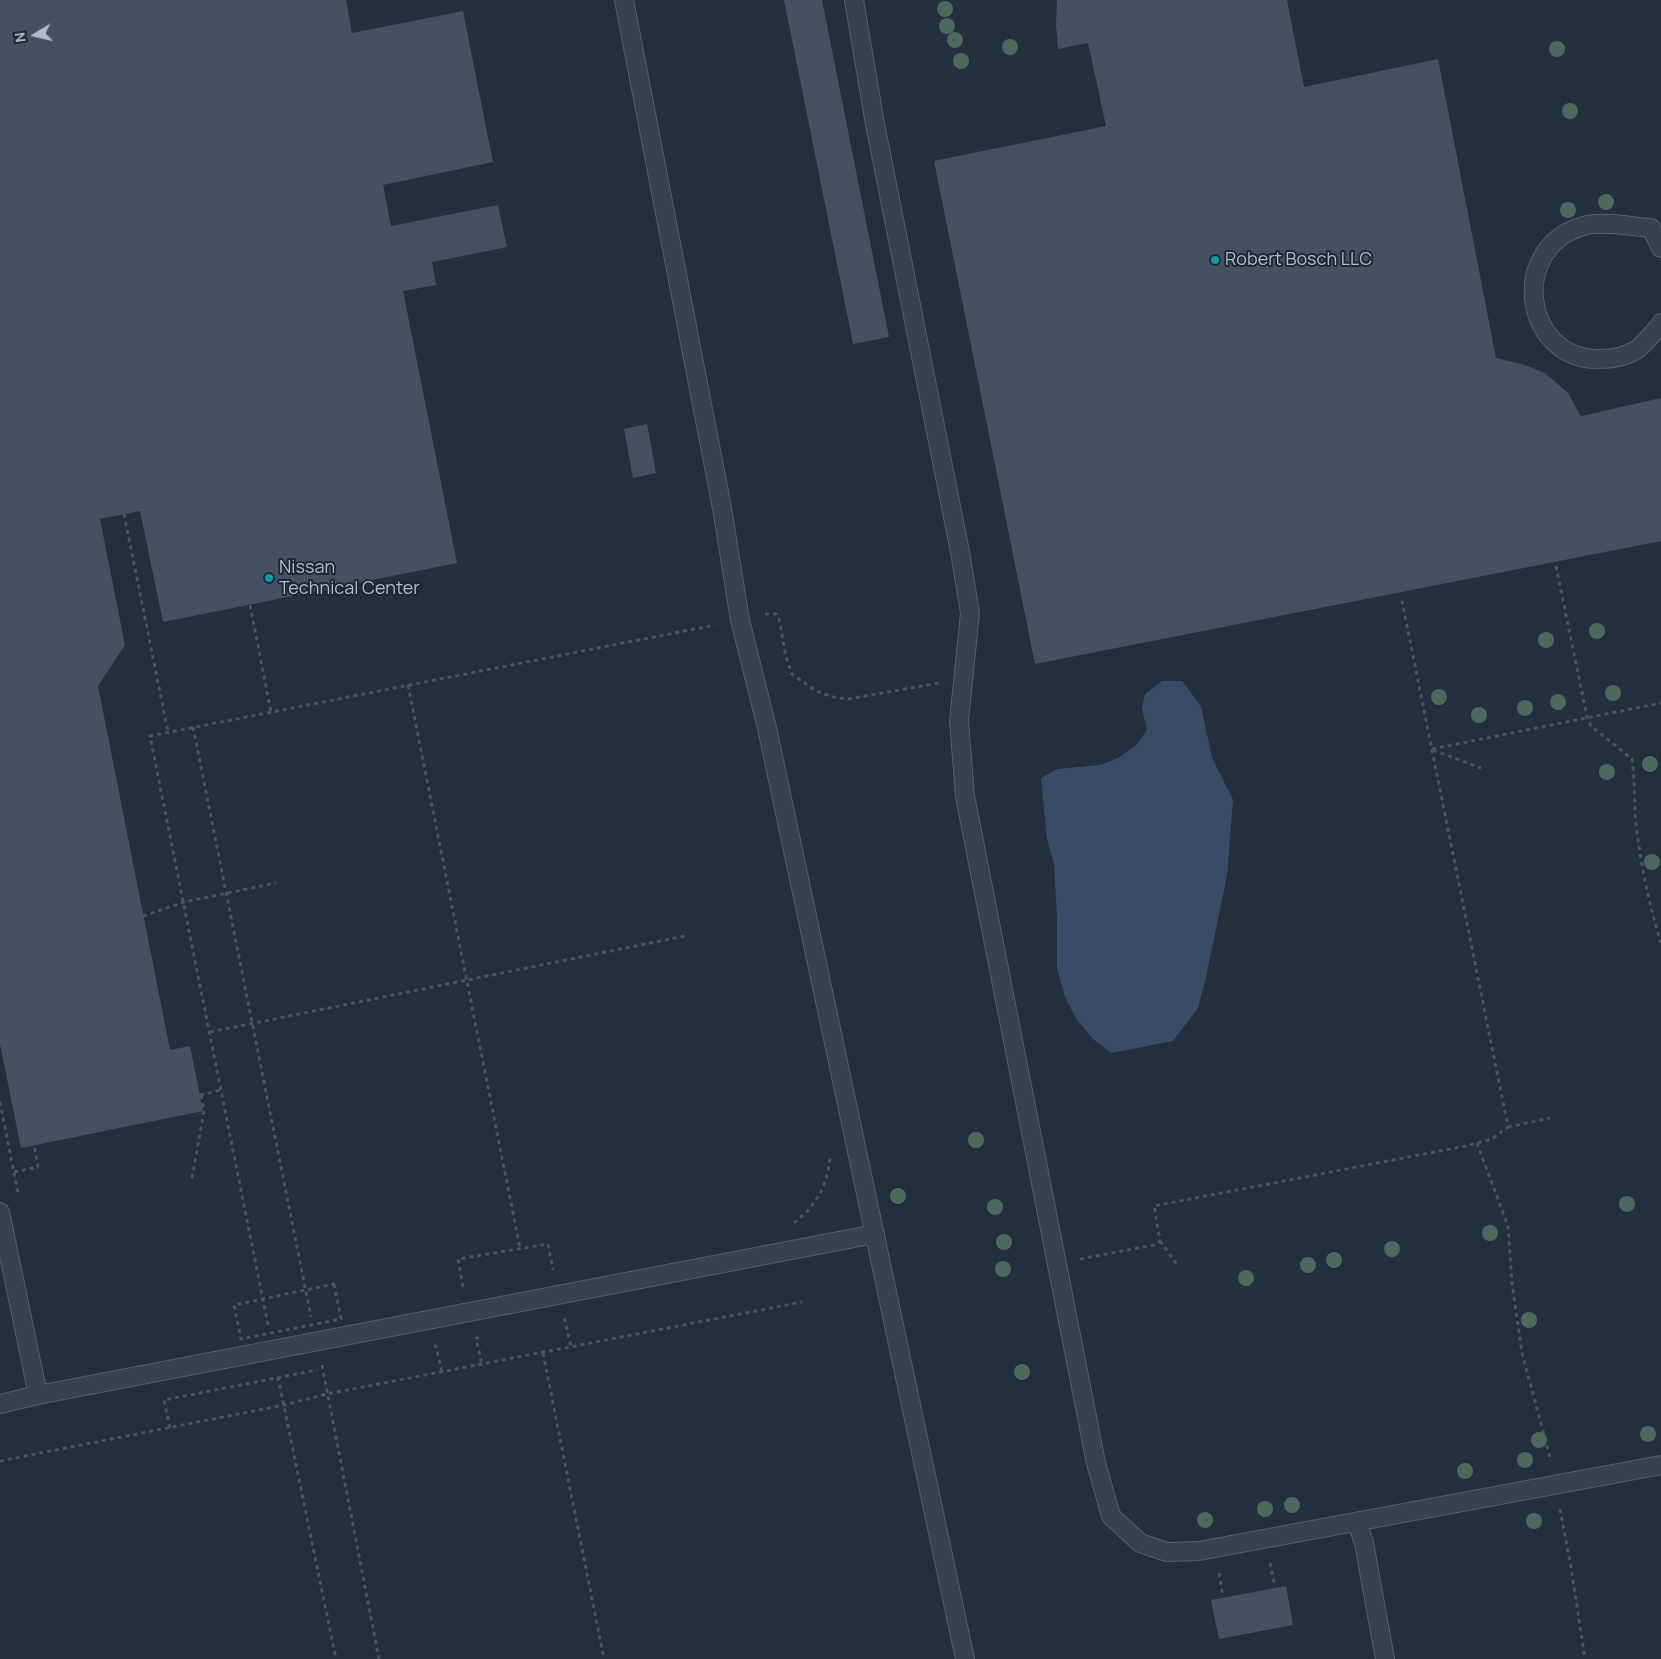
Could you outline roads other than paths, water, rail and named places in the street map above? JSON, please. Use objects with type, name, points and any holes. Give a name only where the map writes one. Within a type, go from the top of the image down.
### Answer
[{"type":"lane","points":[[624,0],[722,508],[740,620],[767,728],[965,1659]]},
{"type":"lane","points":[[854,0],[875,124],[960,552],[970,613],[959,721],[965,796],[1096,1463],[1111,1516],[1140,1544],[1167,1552],[1199,1551],[1661,1465]]},
{"type":"lane","points":[[1661,248],[1652,228],[1588,225],[1566,233],[1548,249],[1536,269],[1532,293],[1537,316],[1549,336],[1568,352],[1590,359],[1614,359],[1635,350],[1661,323]]},
{"type":"lane","points":[[0,1212],[38,1395]]},
{"type":"lane","points":[[0,1404],[38,1395],[875,1234]]},
{"type":"lane","points":[[1357,1522],[1364,1543],[1385,1659]]},
{"type":"water","points":[[1162,681],[1182,681],[1201,706],[1212,758],[1233,800],[1227,876],[1198,1008],[1173,1041],[1111,1053],[1093,1039],[1077,1020],[1065,997],[1057,968],[1057,915],[1054,864],[1047,839],[1041,778],[1057,769],[1100,765],[1120,757],[1137,744],[1147,730],[1142,709],[1145,694]]},
{"type":"place","name":"Robert Bosch LLC","points":[[1215,260]]},
{"type":"place","name":"Nissan Technical Center","points":[[269,578]]}]
